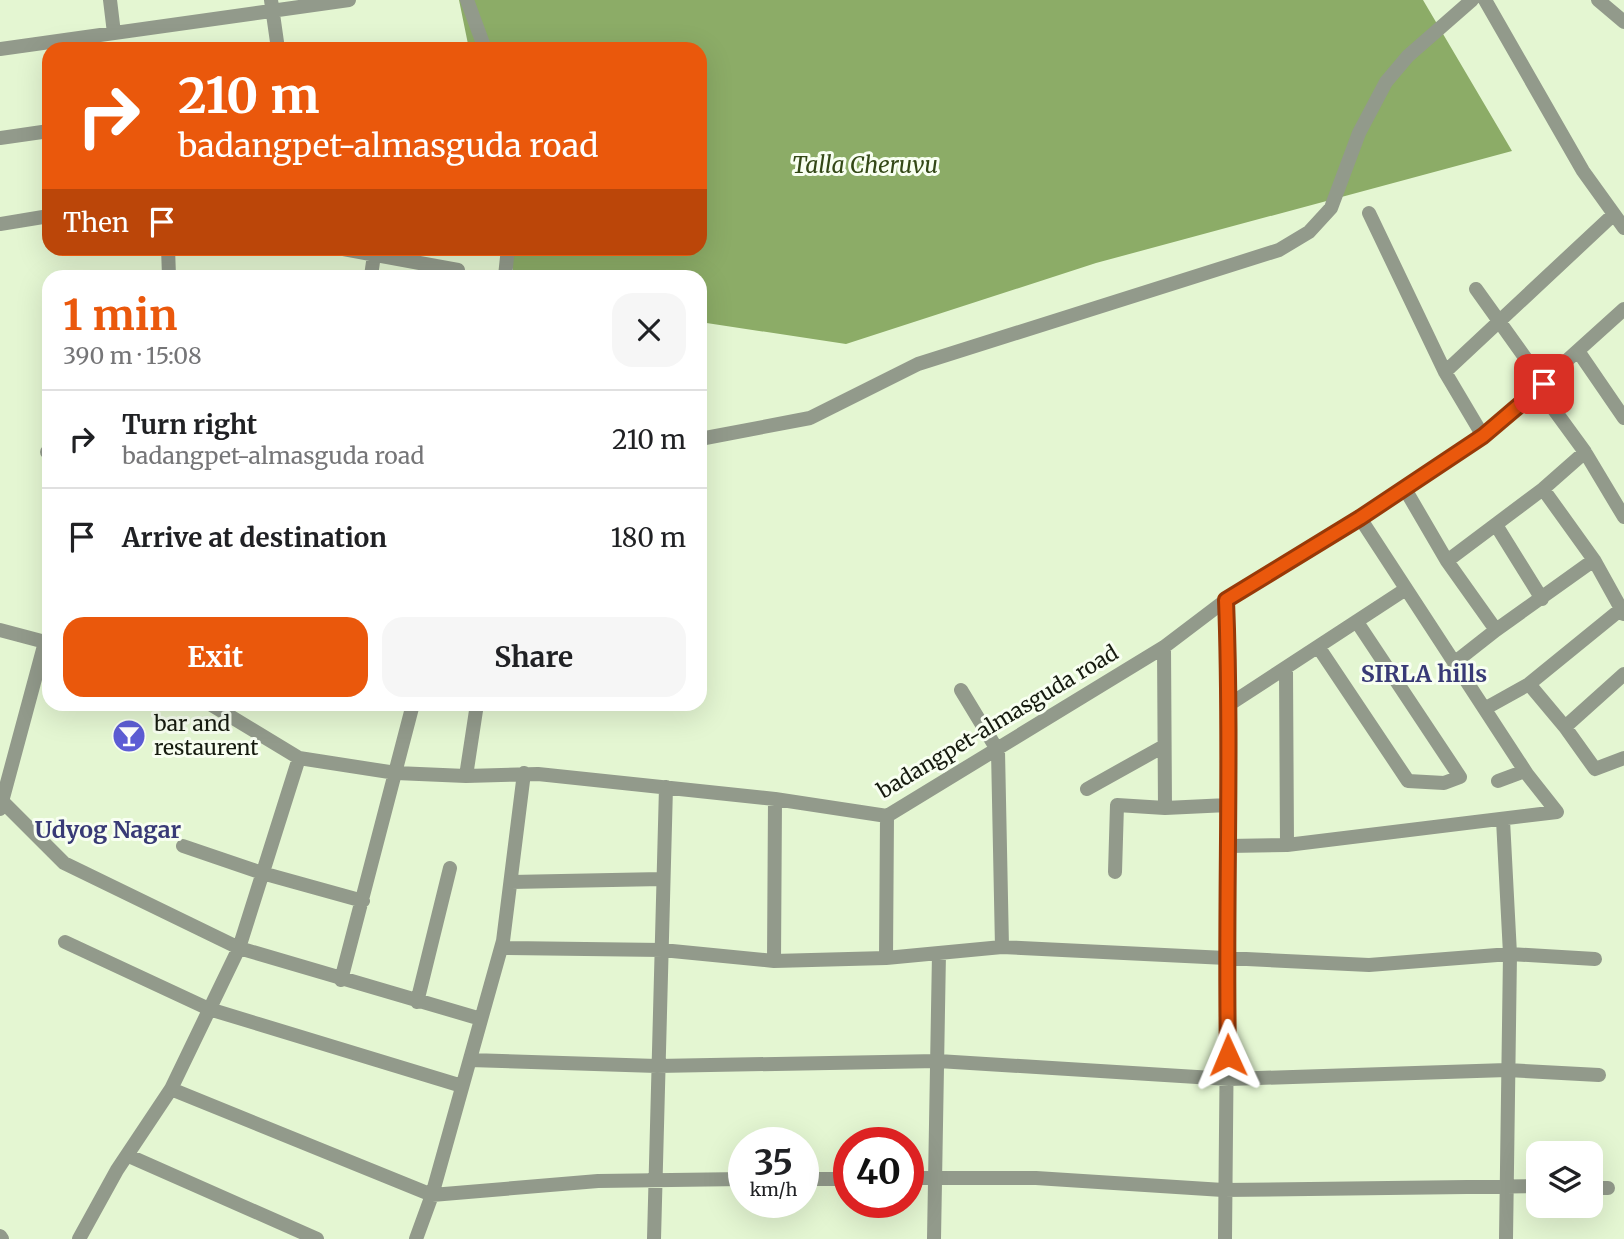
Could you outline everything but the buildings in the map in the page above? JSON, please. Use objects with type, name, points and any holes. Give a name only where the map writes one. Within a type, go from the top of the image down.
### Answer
[{"type":"street","points":[[110,0],[114,33]]},
{"type":"street","points":[[70,42],[272,6],[349,0]]},
{"type":"street","points":[[467,0],[482,42]]},
{"type":"street","points":[[707,438],[810,418],[918,364],[1279,250],[1309,232],[1331,208],[1359,133],[1386,82],[1408,56],[1472,0]]},
{"type":"street","points":[[1598,0],[1624,22]]},
{"type":"street","points":[[1491,3],[1583,171],[1624,228]]},
{"type":"street","points":[[272,6],[277,42]]},
{"type":"street","points":[[0,49],[42,47]]},
{"type":"street","points":[[0,138],[42,132]]},
{"type":"street","points":[[1368,213],[1445,372],[1483,436]]},
{"type":"street","points":[[1445,372],[1614,214]]},
{"type":"street","points":[[0,224],[42,217]]},
{"type":"street","points":[[396,256],[458,270]]},
{"type":"street","points":[[1476,289],[1622,508]]},
{"type":"street","name":"badangpet-almasguda road","points":[[222,711],[299,758],[396,773],[466,776],[524,774],[666,787],[775,799],[887,816],[998,751],[1164,647],[1226,600],[1360,518],[1483,436],[1541,387],[1624,309]]},
{"type":"street","points":[[1578,351],[1623,416]]},
{"type":"street","points":[[1447,561],[1543,489],[1585,452]]},
{"type":"street","points":[[1405,489],[1447,561],[1496,630]]},
{"type":"street","points":[[1486,708],[1529,684],[1622,612],[1594,560],[1543,489]]},
{"type":"street","points":[[1228,846],[1287,845],[1557,813],[1525,771],[1360,518]]},
{"type":"street","points":[[1496,525],[1542,599]]},
{"type":"street","points":[[1454,663],[1594,560]]},
{"type":"street","points":[[1230,704],[1286,670],[1406,589]]},
{"type":"street","points":[[1225,1239],[1223,1190],[1229,1079],[1226,957],[1230,704],[1226,600]]},
{"type":"street","points":[[1319,648],[1408,781],[1444,783],[1460,777],[1357,622]]},
{"type":"street","points":[[0,629],[42,641]]},
{"type":"street","points":[[1164,647],[1165,808]]},
{"type":"street","points":[[42,660],[1,805],[64,863],[239,948],[481,1019]]},
{"type":"street","points":[[1286,670],[1287,845]]},
{"type":"street","points":[[1565,727],[1624,674]]},
{"type":"street","points":[[1529,684],[1595,768],[1624,758]]},
{"type":"street","points":[[961,690],[998,751],[1002,947]]},
{"type":"street","points":[[341,980],[411,711]]},
{"type":"street","points":[[466,776],[476,711]]},
{"type":"street","points":[[1087,789],[1164,746]]},
{"type":"street","points":[[80,1239],[117,1170],[129,1156],[171,1089],[239,948],[299,758]]},
{"type":"street","points":[[1497,781],[1525,771]]},
{"type":"street","points":[[416,1239],[432,1195],[501,948],[524,774]]},
{"type":"street","points":[[654,1239],[666,787]]},
{"type":"street","points":[[774,961],[775,799]]},
{"type":"street","points":[[1115,872],[1117,805],[1165,808],[1228,805]]},
{"type":"street","points":[[886,958],[887,816]]},
{"type":"street","points":[[1503,820],[1510,954],[1506,1239]]},
{"type":"street","points":[[183,846],[262,873],[363,901]]},
{"type":"street","points":[[417,1002],[450,868]]},
{"type":"street","points":[[511,882],[662,879]]},
{"type":"street","points":[[65,942],[209,1009],[463,1086]]},
{"type":"street","points":[[501,948],[662,950],[774,961],[886,958],[1002,947],[1369,965],[1510,954],[1595,958]]},
{"type":"street","points":[[934,1239],[939,953]]},
{"type":"street","points":[[470,1060],[657,1066],[938,1061],[1229,1079],[1507,1070],[1598,1075]]},
{"type":"street","points":[[171,1089],[432,1195],[598,1181],[728,1179]]},
{"type":"street","points":[[129,1156],[317,1239]]},
{"type":"street","points":[[924,1178],[1036,1178],[1223,1190],[1526,1186]]},
{"type":"street","points":[[1603,1188],[1608,1188]]},
{"type":"water","name":"Talla Cheruvu","points":[[459,0],[1423,0],[1512,151],[1096,263],[846,344],[707,323],[707,270],[513,270],[510,256],[707,256],[707,42],[468,42]]},
{"type":"place","name":"bar and restaurent","points":[[129,736]]},
{"type":"district","name":"SIRLA hills","points":[[1424,674]]},
{"type":"district","name":"Udyog Nagar","points":[[108,830]]},
{"type":"route","points":[[1228,1055],[1226,957],[1230,704],[1226,600],[1360,518],[1483,436],[1544,384]]}]
